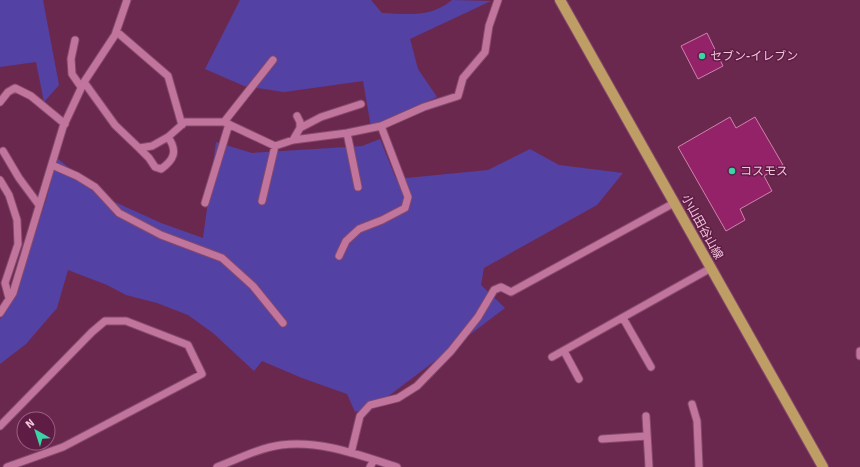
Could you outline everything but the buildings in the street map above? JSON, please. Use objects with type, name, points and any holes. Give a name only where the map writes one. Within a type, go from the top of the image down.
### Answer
[{"type":"main road","name":"小山田谷山線","points":[[560,0],[823,467]]},
{"type":"street","points":[[0,313],[13,292],[65,124],[83,84],[116,35],[127,0]]},
{"type":"street","points":[[138,148],[152,146],[168,137],[185,122],[226,123],[275,146],[292,140],[347,133],[381,126],[424,107],[458,96],[463,78],[485,52],[489,26],[498,0]]},
{"type":"street","points":[[117,32],[168,76],[182,125]]},
{"type":"street","points":[[75,40],[71,59],[72,74],[83,84],[115,125],[149,158],[155,167],[161,169],[170,163],[174,151],[173,144],[168,137]]},
{"type":"street","points":[[205,203],[226,123],[273,60]]},
{"type":"street","points":[[0,102],[8,92],[16,88],[31,96],[65,124]]},
{"type":"street","points":[[292,140],[300,128],[321,116],[361,104]]},
{"type":"street","points":[[297,116],[300,122],[300,128]]},
{"type":"street","points":[[338,256],[346,241],[359,229],[382,220],[405,208],[408,197],[381,126]]},
{"type":"street","points":[[347,133],[358,187]]},
{"type":"street","points":[[262,201],[275,146]]},
{"type":"street","points":[[3,151],[19,178],[40,206]]},
{"type":"street","points":[[52,165],[77,176],[95,187],[119,213],[161,235],[222,258],[253,286],[283,323]]},
{"type":"street","points":[[0,180],[9,195],[17,220],[18,244],[5,283],[10,298]]},
{"type":"street","points":[[351,452],[360,416],[370,405],[398,398],[417,386],[451,352],[478,317],[494,290],[501,287],[511,292],[674,203]]},
{"type":"street","points":[[552,357],[711,268]]},
{"type":"street","points":[[623,318],[651,367]]},
{"type":"street","points":[[0,426],[92,332],[105,321],[126,320],[188,345],[202,374],[63,447],[7,467]]},
{"type":"street","points":[[564,351],[579,379]]},
{"type":"street","points":[[860,351],[860,356]]},
{"type":"street","points":[[692,404],[697,421],[699,467]]},
{"type":"street","points":[[646,416],[649,467]]},
{"type":"street","points":[[602,439],[647,436]]},
{"type":"street","points":[[217,467],[260,450],[281,445],[325,447],[351,452],[396,467]]},
{"type":"street","points":[[370,467],[374,460]]},
{"type":"shaded area","points":[[0,0],[43,0],[59,85],[44,102],[36,62],[0,67]]},
{"type":"shaded area","points":[[240,0],[371,0],[382,13],[410,14],[418,14],[436,10],[452,0],[491,1],[410,39],[418,69],[437,97],[371,127],[363,81],[284,92],[244,86],[205,69]]},
{"type":"shaded area","points":[[380,139],[396,179],[488,170],[530,149],[559,165],[623,173],[597,205],[484,268],[481,285],[505,308],[374,407],[355,412],[347,394],[302,378],[262,361],[254,371],[213,333],[188,315],[157,303],[126,295],[107,285],[68,270],[57,308],[26,344],[0,364],[0,319],[15,295],[47,197],[57,158],[106,198],[161,223],[203,238],[216,142],[252,153],[362,146]]},
{"type":"place","name":"セブン-イレブン","points":[[702,56]]},
{"type":"place","name":"コスモス","points":[[732,171]]}]
